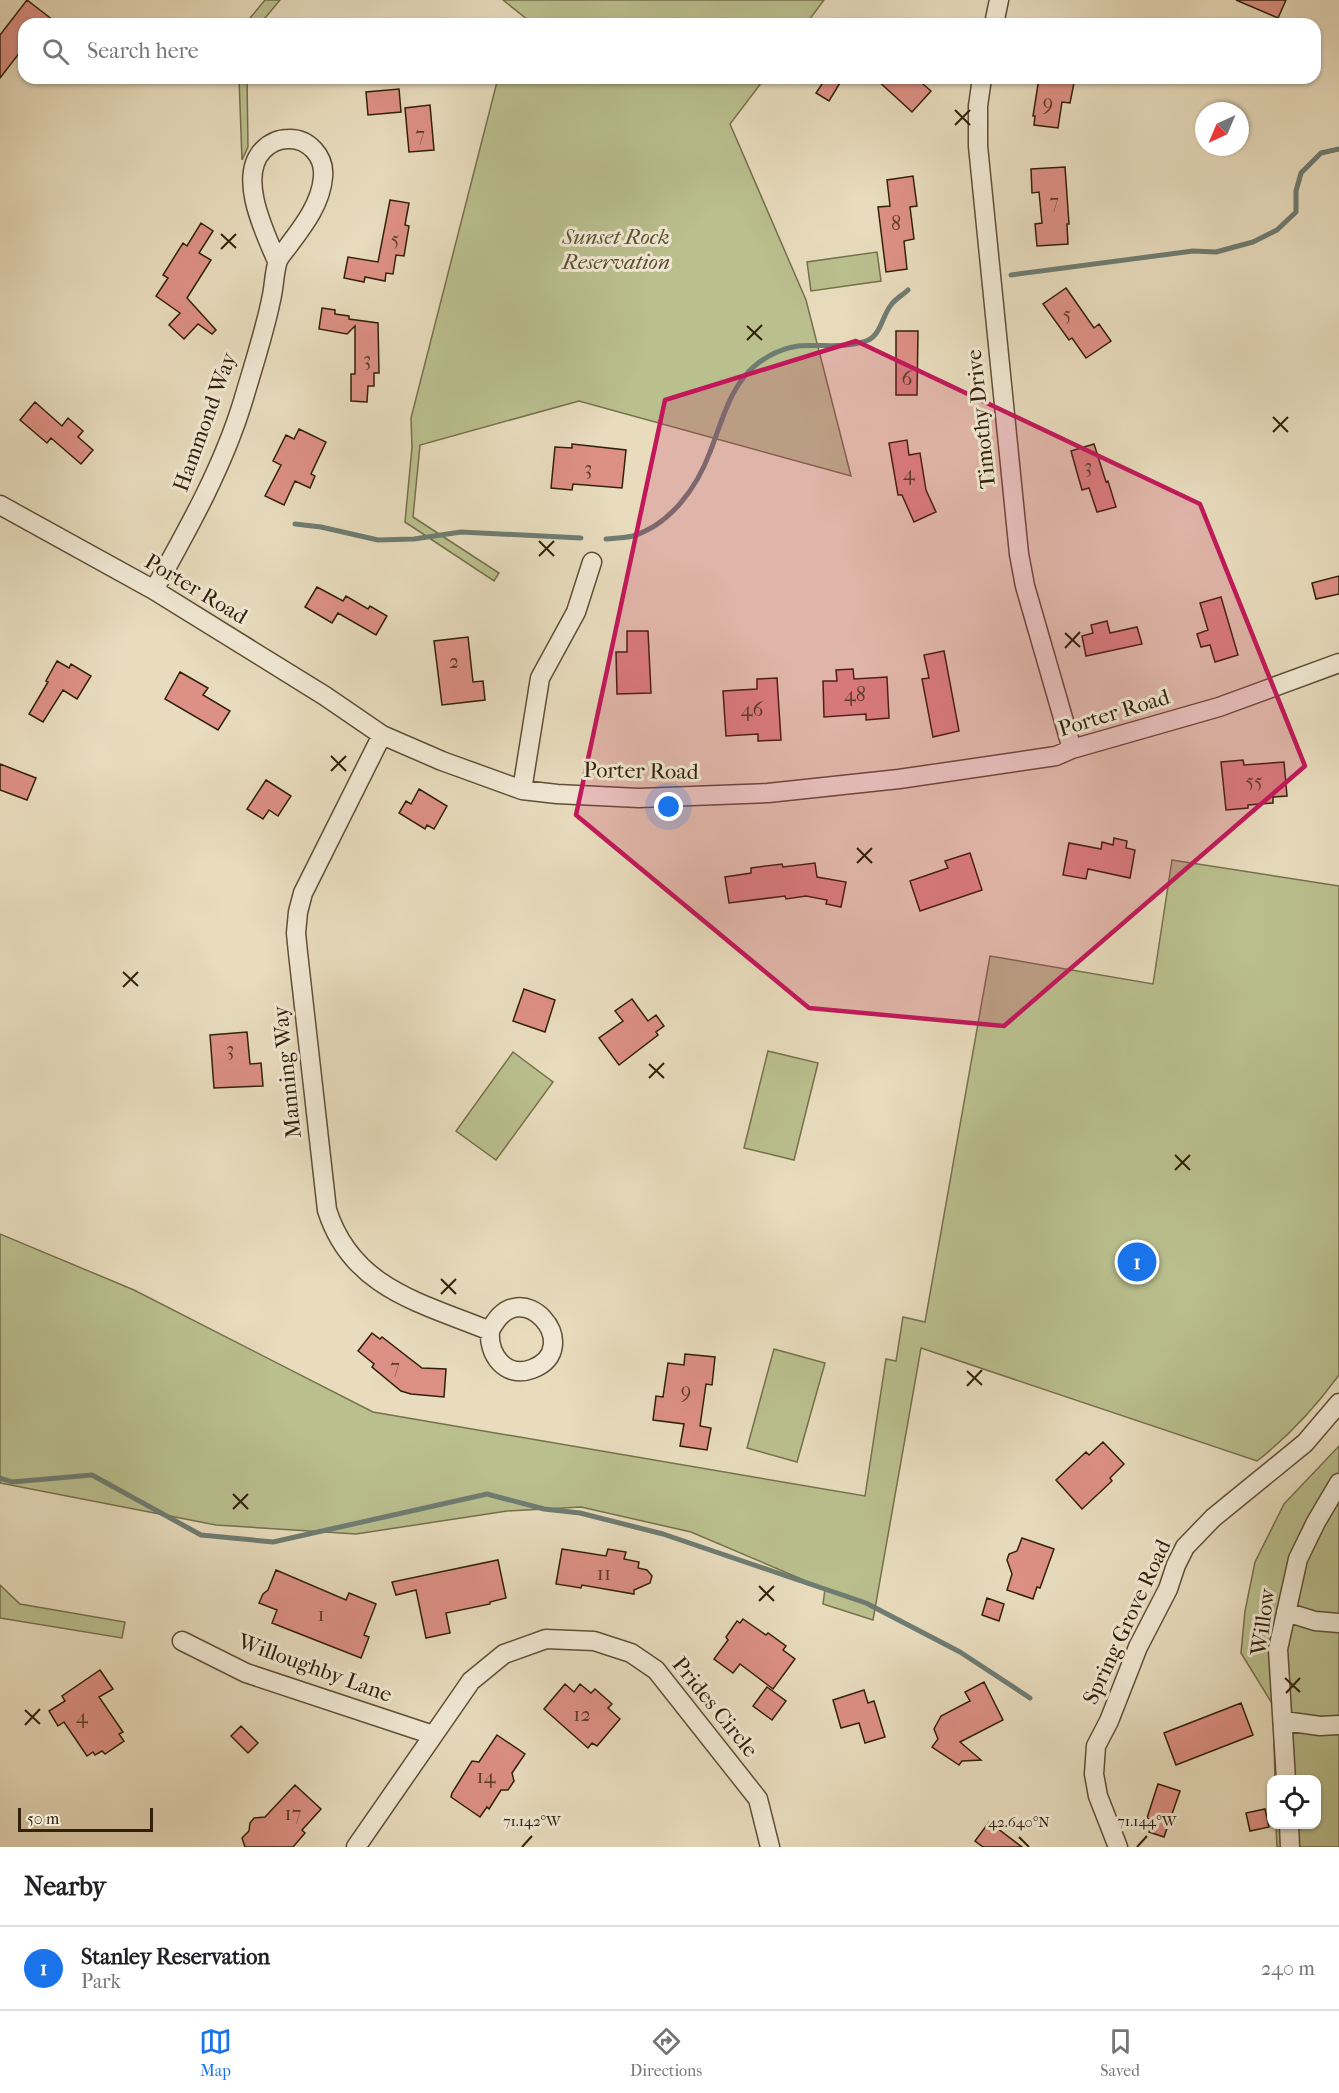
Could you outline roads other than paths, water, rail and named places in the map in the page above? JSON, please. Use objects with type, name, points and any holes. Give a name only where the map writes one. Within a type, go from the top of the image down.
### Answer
[{"type":"street","points":[[995,18],[999,0]]},
{"type":"street","name":"Timothy Drive","points":[[981,84],[978,106],[978,146],[1019,554],[1025,586],[1072,749]]},
{"type":"street","name":"Hammond Way","points":[[154,590],[199,508],[243,401],[272,298],[277,261],[318,201],[323,166],[314,150],[305,143],[293,139],[270,144],[258,157],[254,169],[253,189],[257,210],[277,261]]},
{"type":"street","name":"Porter Road","points":[[0,505],[154,590],[325,696],[382,735],[442,761],[522,790],[639,798],[768,793],[899,779],[1056,756],[1072,749],[1219,707],[1339,663]]},
{"type":"street","points":[[522,790],[540,678],[576,612],[592,562]]},
{"type":"street","name":"Manning Way","points":[[382,735],[311,874],[298,912],[296,933],[327,1210],[340,1243],[372,1277],[399,1294],[490,1331]]},
{"type":"street","name":"Spring Grove Road","points":[[1118,1847],[1098,1796],[1094,1774],[1096,1746],[1138,1647],[1168,1589],[1176,1565],[1185,1547],[1214,1518],[1305,1443],[1339,1403]]},
{"type":"street","name":"Willow","points":[[1286,1775],[1278,1649],[1298,1559],[1316,1522],[1339,1484]]},
{"type":"street","points":[[1286,1612],[1315,1621],[1339,1623]]},
{"type":"street","name":"Prides Circle","points":[[356,1847],[471,1681],[504,1653],[546,1639],[594,1641],[631,1653],[656,1670],[758,1799],[770,1847]]},
{"type":"street","name":"Willoughby Lane","points":[[182,1641],[246,1673],[433,1735]]},
{"type":"street","points":[[1284,1721],[1320,1726],[1339,1725]]},
{"type":"street","points":[[1289,1829],[1290,1847]]},
{"type":"waterway","points":[[1011,275],[1193,251],[1216,252],[1253,242],[1277,230],[1296,212],[1296,191],[1301,173],[1321,153],[1339,149]]},
{"type":"waterway","points":[[606,539],[633,536],[647,530],[659,523],[681,503],[705,465],[733,394],[744,377],[755,366],[775,353],[798,346],[849,345],[866,341],[875,335],[893,303],[908,290]]},
{"type":"waterway","points":[[295,524],[321,527],[378,540],[414,539],[461,532],[581,538]]},
{"type":"waterway","points":[[0,1478],[12,1482],[92,1475],[201,1535],[273,1542],[487,1494],[544,1509],[580,1513],[663,1534],[866,1603],[960,1652],[1030,1698]]},
{"type":"place","name":"Stanley Reservation","points":[[1137,1262]]},
{"type":"park label","name":"Sunset Rock Reservation","points":[[616,250]]}]
